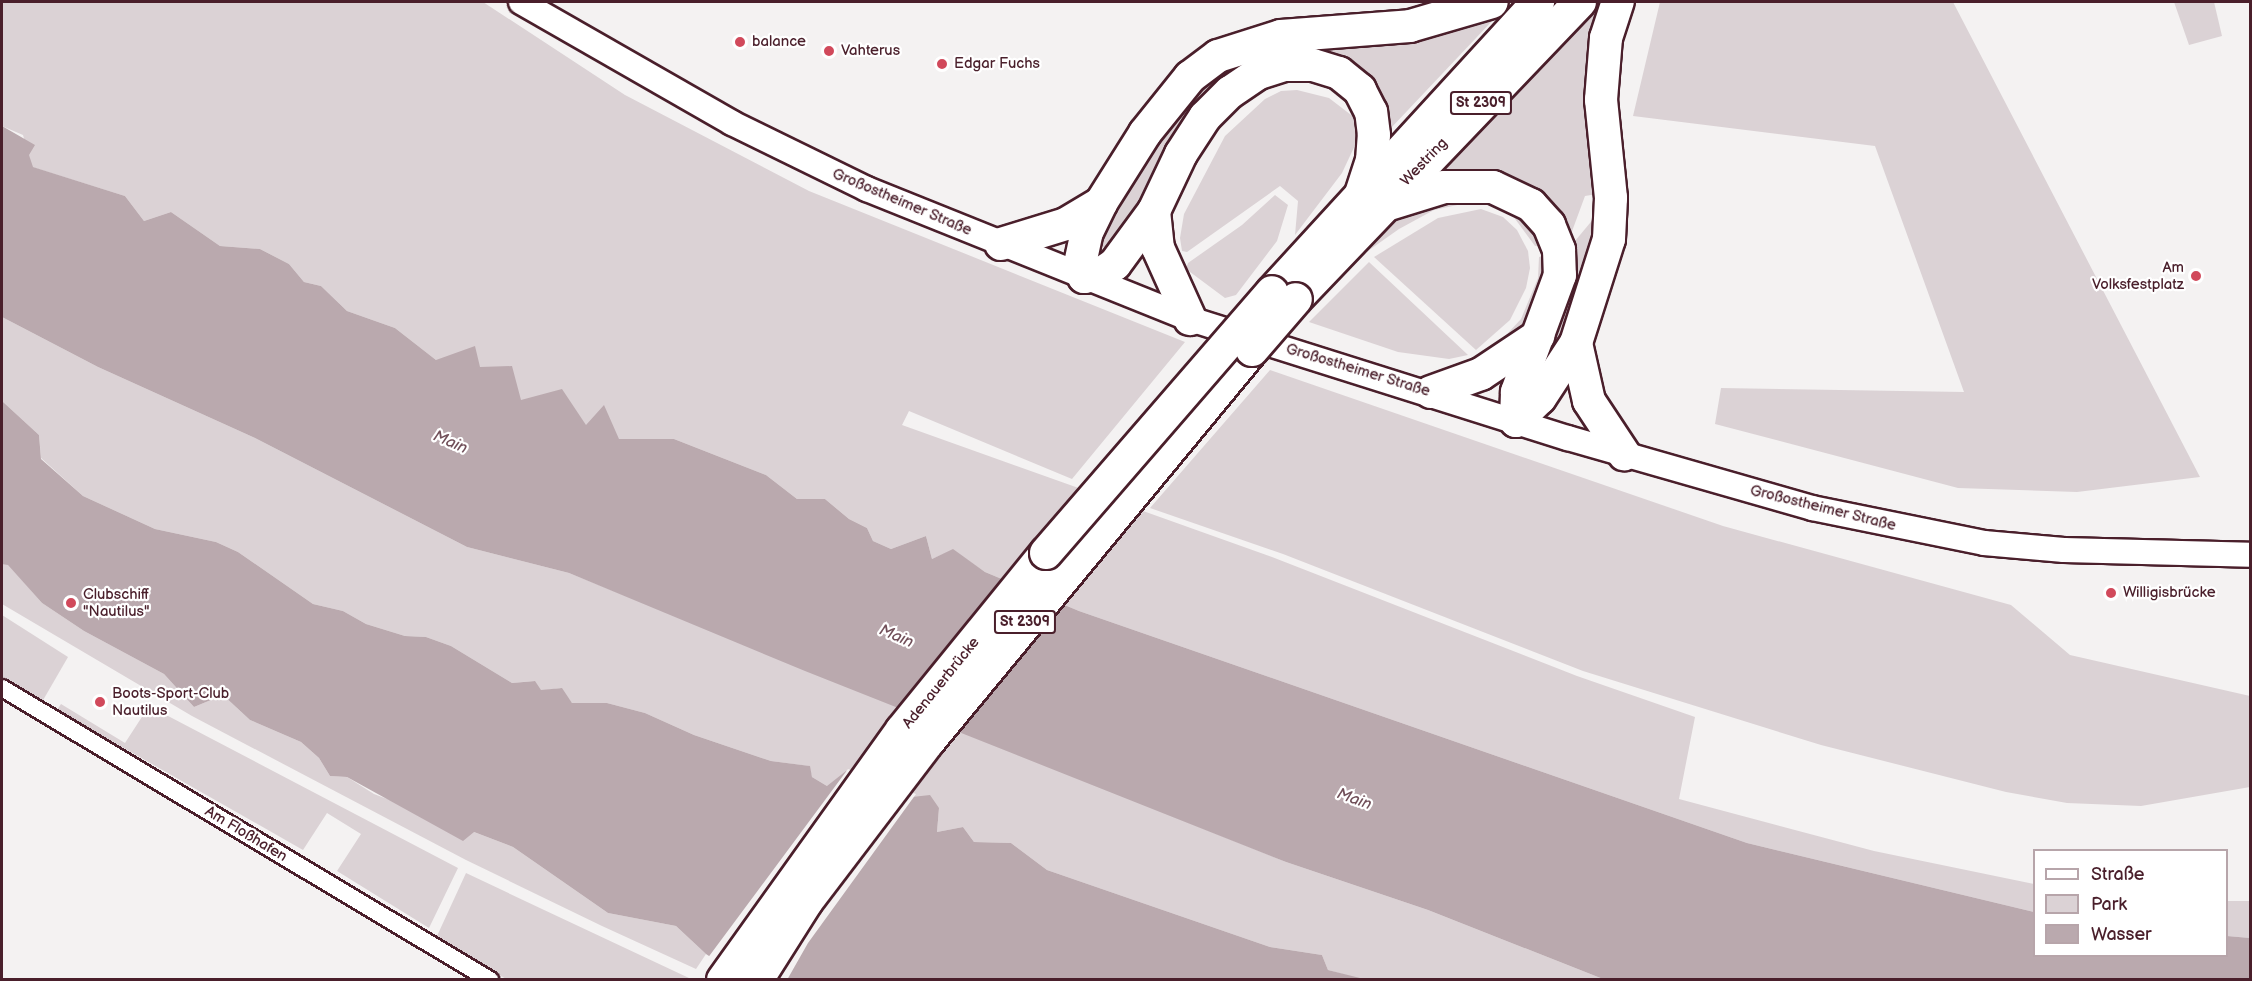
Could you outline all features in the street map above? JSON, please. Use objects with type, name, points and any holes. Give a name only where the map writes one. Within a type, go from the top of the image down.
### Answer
[{"type":"highway","points":[[1491,2],[1410,26],[1281,36],[1218,56],[1190,77],[1167,103],[1101,203],[1080,251],[1084,277],[1102,273],[1115,264],[1154,211],[1181,154],[1205,117],[1230,92],[1257,74],[1284,65],[1312,64],[1339,73],[1360,90],[1371,112],[1374,135],[1372,200],[1468,184],[1494,187],[1531,205],[1549,225],[1559,250],[1560,274],[1555,297],[1517,392],[1516,421]]},
{"type":"highway","name":"Westring","points":[[1284,296],[1372,200],[1538,2]]},
{"type":"highway","name":"Westring","points":[[1372,200],[1580,2]]},
{"type":"highway","points":[[1516,421],[1540,398],[1576,343],[1609,239],[1611,198],[1601,100],[1606,38],[1618,2]]},
{"type":"highway","points":[[1002,244],[1066,224],[1101,203]]},
{"type":"highway","points":[[1154,211],[1158,248],[1190,319]]},
{"type":"highway","name":"Adenauerbrücke","points":[[723,980],[820,840],[902,730],[1046,553],[1284,296]]},
{"type":"highway","name":"Adenauerbrücke","points":[[757,980],[807,901],[929,741],[1284,296]]},
{"type":"highway","points":[[1431,392],[1480,374],[1539,336]]},
{"type":"highway","points":[[1576,343],[1589,401],[1624,454]]},
{"type":"main road","name":"Großostheimer Straße","points":[[521,2],[544,11],[762,139],[867,189],[1190,319],[1431,392],[1624,454],[1812,508],[1984,543],[2064,550],[2250,555]]},
{"type":"street","name":"Am Floßhafen","points":[[2,688],[490,980]]},
{"type":"green space","points":[[2,2],[483,2],[625,95],[809,191],[1185,342],[1072,479],[909,411],[902,425],[1272,557],[1577,676],[1695,717],[1679,799],[1874,851],[2033,884],[2033,912],[1747,843],[1079,611],[985,572],[953,550],[932,559],[926,536],[891,549],[873,541],[867,528],[849,519],[825,499],[797,499],[766,475],[674,439],[619,439],[521,401],[480,367],[436,360],[395,328],[347,311],[321,286],[304,282],[289,264],[260,249],[220,246],[171,212],[144,221],[125,196],[32,167],[23,135],[2,126]]},
{"type":"green space","points":[[1592,2],[1610,2],[1603,193],[1585,196],[1571,234],[1566,238],[1557,217],[1425,176]]},
{"type":"green space","points":[[1660,2],[1953,2],[2200,477],[2077,492],[1958,488],[1715,424],[1721,388],[1964,392],[1875,146],[1633,116]]},
{"type":"green space","points":[[2174,2],[2214,2],[2222,36],[2189,45]]},
{"type":"green space","points":[[1490,8],[1493,20],[1391,128],[1386,129],[1306,52],[1167,162],[1111,250],[1091,242],[1130,172],[1214,67]]},
{"type":"green space","points":[[1297,90],[1329,98],[1355,118],[1357,141],[1342,173],[1295,235],[1298,201],[1280,186],[1187,252],[1182,251],[1180,238],[1184,214],[1225,136],[1265,99],[1281,91]]},
{"type":"green space","points":[[1275,195],[1288,205],[1277,241],[1236,295],[1225,298],[1186,269],[1188,263],[1242,225]]},
{"type":"green space","points":[[1506,195],[1548,245],[1535,246],[1510,212],[1493,203],[1476,201],[1434,210],[1399,229],[1348,265],[1388,221],[1416,204]]},
{"type":"green space","points":[[1605,205],[1566,344],[1529,381],[1570,247]]},
{"type":"green space","points":[[1481,209],[1503,217],[1517,230],[1528,251],[1530,268],[1526,288],[1510,320],[1476,350],[1374,257],[1438,218]]},
{"type":"green space","points":[[1550,254],[1540,302],[1518,337],[1495,347],[1521,319],[1538,278],[1539,257]]},
{"type":"green space","points":[[1369,262],[1468,355],[1449,359],[1398,352],[1309,322]]},
{"type":"green space","points":[[2,317],[98,367],[255,438],[467,547],[569,573],[1286,862],[1428,910],[1603,979],[1364,980],[1328,970],[1322,955],[1270,947],[1047,870],[1011,843],[974,842],[963,827],[937,832],[939,808],[912,797],[827,786],[812,777],[809,766],[771,761],[694,735],[645,713],[607,703],[572,703],[560,688],[541,691],[534,681],[512,683],[451,646],[426,637],[405,636],[366,624],[343,611],[313,604],[238,552],[216,542],[155,529],[83,496],[41,458],[39,435],[2,401]]},
{"type":"green space","points":[[1270,370],[1723,526],[2011,605],[2070,655],[2250,696],[2250,787],[2141,806],[2067,803],[2006,792],[1821,745],[1583,671],[1283,554],[1150,508]]},
{"type":"green space","points":[[2,564],[8,564],[42,603],[84,631],[164,674],[194,707],[223,695],[250,720],[301,742],[319,758],[330,776],[347,777],[374,794],[513,847],[608,913],[676,926],[706,954],[696,969],[602,926],[466,860],[192,716],[2,604]]},
{"type":"green space","points":[[2,615],[68,657],[42,702],[2,677]]},
{"type":"green space","points":[[61,704],[125,743],[149,706],[458,868],[429,928],[337,871],[361,834],[327,813],[303,850],[57,710]]},
{"type":"green space","points":[[466,873],[689,978],[506,979],[437,936]]},
{"type":"green space","points":[[2228,901],[2250,901],[2250,938],[2228,936]]},
{"type":"water","name":"Main","points":[[2,126],[35,145],[29,155],[33,167],[125,196],[144,221],[171,212],[220,246],[260,249],[289,264],[304,282],[321,286],[347,311],[395,328],[436,360],[475,346],[480,367],[512,366],[521,400],[562,389],[586,425],[604,405],[619,439],[674,439],[766,475],[797,499],[825,499],[849,519],[867,528],[873,541],[891,549],[926,536],[932,559],[953,549],[985,572],[1079,611],[1747,843],[2033,912],[2033,957],[2228,957],[2228,936],[2250,938],[2250,979],[1603,979],[1428,910],[1286,862],[805,671],[569,573],[467,547],[255,438],[98,367],[2,317]]},
{"type":"water","points":[[2,401],[39,435],[41,459],[83,496],[155,529],[216,542],[238,552],[313,604],[343,611],[366,624],[405,636],[426,637],[451,646],[512,683],[535,681],[541,690],[562,688],[572,703],[607,703],[645,713],[694,735],[771,761],[810,766],[812,777],[827,786],[846,771],[912,797],[930,795],[939,808],[937,832],[963,827],[974,842],[1011,843],[1047,870],[1270,947],[1322,955],[1328,970],[1364,979],[744,979],[706,954],[676,926],[608,913],[513,847],[474,832],[463,841],[347,777],[330,776],[319,758],[301,742],[250,720],[223,695],[194,707],[164,674],[84,631],[42,603],[8,565],[2,564]]},
{"type":"pier","points":[[848,769],[916,794],[808,943],[787,980],[739,980],[707,959]]},
{"type":"place","name":"balance","points":[[740,42]]},
{"type":"place","name":"Vahterus","points":[[829,51]]},
{"type":"place","name":"Edgar Fuchs","points":[[942,64]]},
{"type":"place","name":"Am Volksfestplatz","points":[[2196,276]]},
{"type":"place","name":"Willigisbrücke","points":[[2111,593]]},
{"type":"place","name":"Clubschiff \"Nautilus\"","points":[[71,603]]},
{"type":"place","name":"Boots-Sport-Club Nautilus","points":[[100,702]]}]
